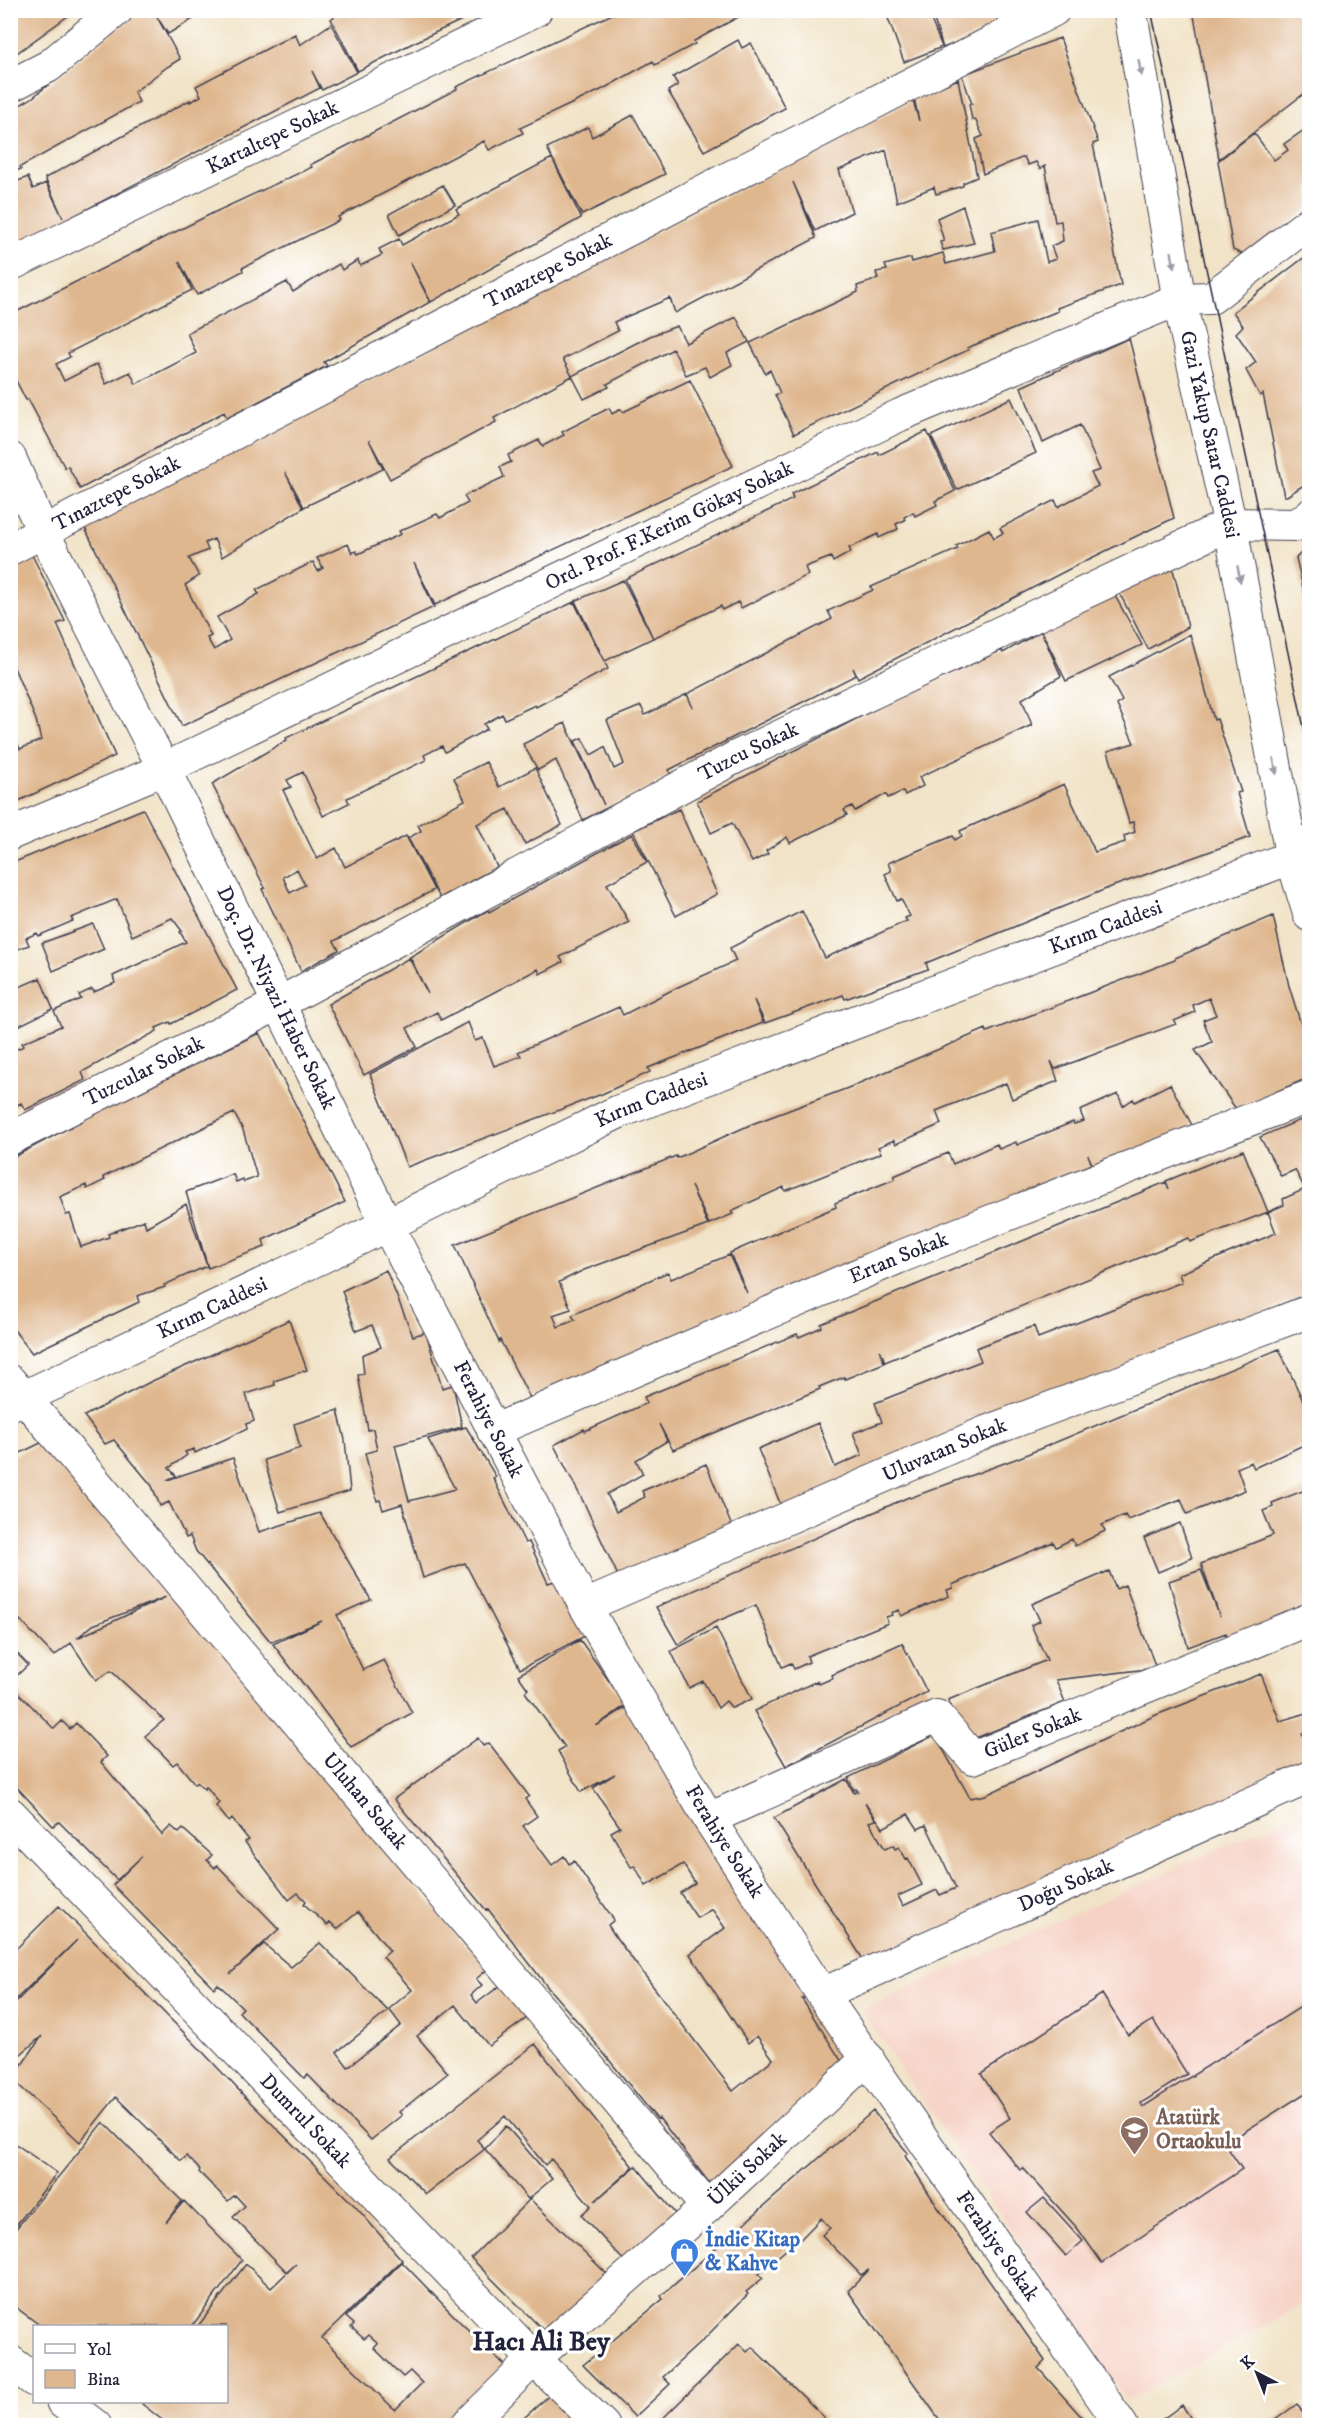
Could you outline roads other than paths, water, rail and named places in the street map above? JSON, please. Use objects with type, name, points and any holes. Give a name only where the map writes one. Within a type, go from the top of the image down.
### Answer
[{"type":"main road","name":"Gazi Yakup Satar Caddesi","points":[[1130,10],[1179,299],[1301,850],[1310,915]]},
{"type":"main road","name":"Kırım Caddesi","points":[[15,1395],[387,1225],[618,1112],[1301,850]]},
{"type":"main road","name":"Dumrul Sokak","points":[[10,1814],[534,2359],[603,2426]]},
{"type":"main road","points":[[10,2362],[33,2379]]},
{"type":"main road","points":[[64,2403],[95,2426]]},
{"type":"street","points":[[10,86],[49,66],[117,10]]},
{"type":"street","name":"Kartaltepe Sokak","points":[[10,265],[536,10]]},
{"type":"street","name":"Tınaztepe Sokak","points":[[10,549],[1054,10]]},
{"type":"street","points":[[1179,299],[1211,298],[1310,222]]},
{"type":"street","name":"Ord. Prof. F.Kerim Gökay Sokak","points":[[10,834],[164,769],[900,415],[1179,299]]},
{"type":"street","name":"Doç. Dr. Niyazi Haber Sokak","points":[[10,458],[43,532],[164,769],[387,1225]]},
{"type":"street","points":[[1230,524],[1296,525],[1310,515]]},
{"type":"street","name":"Tuzcu Sokak","points":[[278,1004],[736,758],[1230,524]]},
{"type":"street","name":"Tuzcular Sokak","points":[[10,1139],[278,1004]]},
{"type":"street","name":"Ertan Sokak","points":[[493,1431],[897,1258],[1310,1096]]},
{"type":"street","name":"Ferahiye Sokak","points":[[387,1225],[585,1606],[709,1819],[822,1994],[1122,2426]]},
{"type":"street","name":"Uluvatan Sokak","points":[[585,1606],[986,1432],[1310,1311]]},
{"type":"street","points":[[15,1395],[248,1648],[707,2207]]},
{"type":"street","name":"Güler Sokak","points":[[709,1819],[937,1716],[973,1758],[1310,1619]]},
{"type":"street","name":"Doğu Sokak","points":[[822,1994],[1310,1777]]},
{"type":"street","name":"Ülkü Sokak","points":[[466,2426],[534,2359],[707,2207],[868,2058]]},
{"type":"tram line","points":[[1151,10],[1310,756]]},
{"type":"place","name":"Atatürk Ortaokulu","points":[[1135,2156]]},
{"type":"place","name":"İndie Kitap & Kahve","points":[[684,2278]]},
{"type":"district","name":"Hacı Ali Bey","points":[[541,2342]]}]
